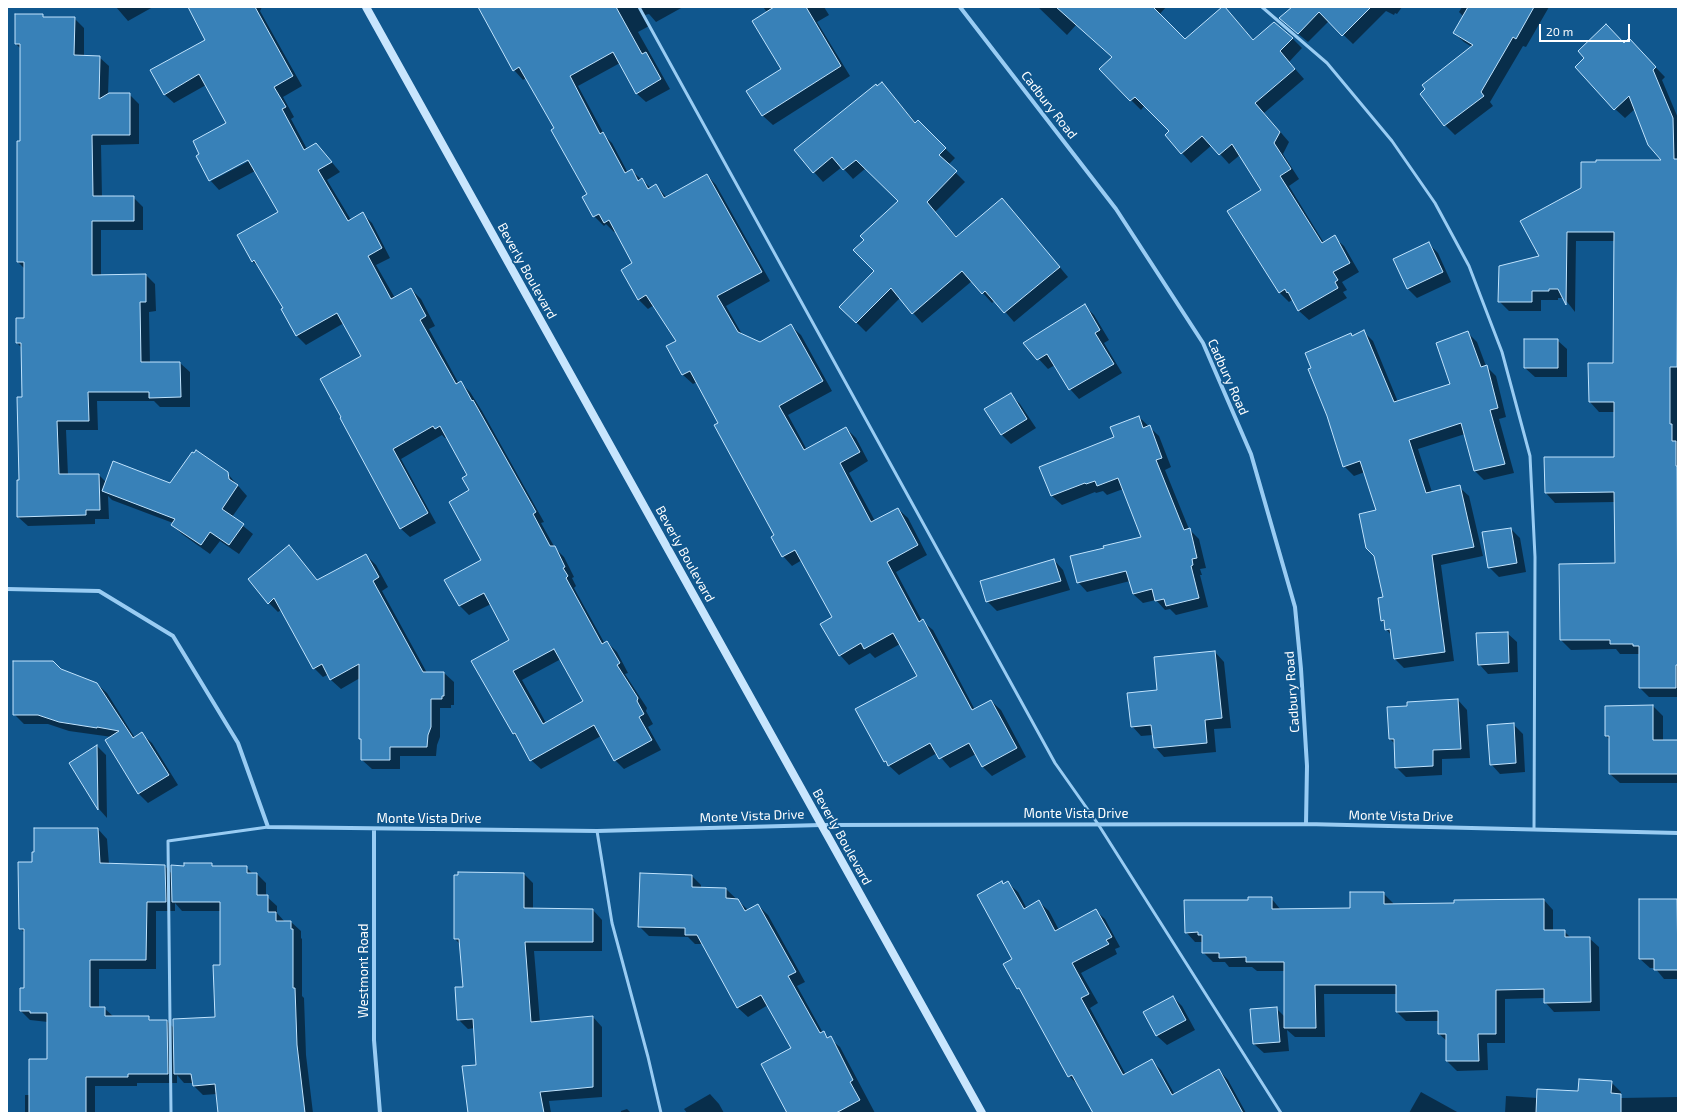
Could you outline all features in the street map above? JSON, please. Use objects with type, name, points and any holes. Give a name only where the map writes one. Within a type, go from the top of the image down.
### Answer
[{"type":"main road","name":"Beverly Boulevard","points":[[366,7],[982,1113]]},
{"type":"street","name":"Cadbury Road","points":[[960,7],[1116,209],[1160,276],[1203,343],[1251,454],[1295,607],[1301,669],[1307,766],[1306,824]]},
{"type":"street","points":[[7,589],[99,591],[173,636],[238,743],[268,827]]},
{"type":"street","name":"Monte Vista Drive","points":[[268,827],[597,831],[821,824],[1306,824],[1678,833]]},
{"type":"street","name":"Westmont Road","points":[[374,829],[374,1040],[380,1113]]},
{"type":"lane","points":[[639,7],[1055,763],[1098,824],[1281,1113]]},
{"type":"lane","points":[[1262,7],[1327,63],[1392,141],[1436,203],[1469,266],[1502,352],[1530,456],[1535,557],[1534,829]]},
{"type":"lane","points":[[171,1113],[168,841],[268,827]]},
{"type":"lane","points":[[597,831],[612,923],[661,1113]]},
{"type":"building","points":[[188,7],[255,7],[293,76],[274,87],[286,107],[282,109],[304,150],[316,143],[332,162],[318,170],[348,221],[363,212],[382,248],[368,256],[391,299],[411,288],[426,316],[420,320],[456,384],[461,381],[472,401],[473,400],[536,512],[533,514],[550,546],[555,546],[565,567],[563,568],[568,576],[566,578],[602,644],[607,641],[620,663],[617,665],[638,698],[637,701],[644,714],[639,717],[652,740],[614,761],[594,725],[530,761],[515,733],[513,734],[471,661],[509,640],[484,593],[459,606],[444,580],[481,560],[449,502],[469,490],[462,478],[467,475],[440,426],[435,429],[433,426],[393,449],[428,513],[400,529],[320,379],[361,356],[337,313],[296,336],[281,309],[283,308],[254,260],[252,262],[237,235],[278,212],[248,160],[209,181],[196,156],[199,154],[193,141],[226,123],[199,74],[164,95],[150,70],[205,40]],"holes":[[[554,649],[583,701],[543,724],[513,671]]]},
{"type":"building","points":[[478,7],[616,7],[642,54],[646,52],[661,79],[636,94],[613,52],[570,76],[600,134],[603,132],[625,173],[632,169],[638,181],[642,178],[648,189],[656,184],[664,198],[707,174],[762,272],[717,296],[738,332],[760,342],[791,324],[823,381],[779,406],[804,450],[846,427],[860,452],[840,463],[871,522],[898,508],[918,545],[887,562],[919,622],[923,619],[972,710],[991,700],[1017,748],[982,767],[969,743],[939,759],[930,743],[888,766],[886,761],[884,762],[855,709],[917,676],[893,633],[864,649],[861,643],[839,656],[820,624],[832,617],[795,550],[782,557],[771,537],[774,535],[714,425],[718,423],[690,371],[682,375],[666,346],[676,341],[646,295],[638,300],[621,270],[632,263],[609,220],[604,223],[599,214],[593,217],[582,197],[587,194],[551,130],[554,128],[519,67],[513,71]]},
{"type":"building","points":[[774,7],[806,7],[841,66],[762,116],[746,91],[781,69],[752,21]]},
{"type":"building","points":[[1056,7],[1153,7],[1185,39],[1222,7],[1225,7],[1253,40],[1274,22],[1293,38],[1280,51],[1295,69],[1255,103],[1280,132],[1274,143],[1291,169],[1280,176],[1322,243],[1335,235],[1350,263],[1333,272],[1338,280],[1335,282],[1338,288],[1298,311],[1285,289],[1279,293],[1227,211],[1261,190],[1232,144],[1219,155],[1202,136],[1181,154],[1165,135],[1169,131],[1135,97],[1130,101],[1099,69],[1112,57]]},
{"type":"building","points":[[1292,7],[1371,7],[1342,36],[1319,12],[1298,34],[1279,18]]},
{"type":"building","points":[[1468,7],[1534,7],[1516,39],[1513,37],[1481,92],[1484,96],[1444,126],[1420,94],[1425,89],[1422,85],[1473,45],[1453,33]]},
{"type":"building","points":[[15,14],[43,14],[43,17],[75,17],[74,55],[100,56],[99,99],[109,93],[130,93],[130,135],[92,135],[93,196],[134,196],[134,221],[92,221],[92,275],[146,274],[146,302],[140,302],[141,362],[180,362],[181,397],[149,398],[149,392],[88,392],[89,421],[57,421],[59,474],[99,474],[100,510],[86,510],[86,515],[17,517],[17,480],[19,480],[17,397],[22,397],[21,343],[16,343],[16,318],[24,318],[24,262],[17,262],[17,141],[20,141],[20,44],[15,44]]},
{"type":"building","points":[[1606,24],[1624,43],[1629,38],[1656,67],[1653,70],[1673,118],[1674,159],[1678,159],[1677,367],[1670,367],[1670,424],[1672,424],[1672,441],[1676,441],[1677,466],[1678,665],[1676,665],[1676,688],[1639,688],[1639,646],[1633,646],[1633,644],[1610,644],[1610,640],[1560,640],[1559,564],[1615,563],[1614,492],[1545,493],[1544,457],[1614,457],[1614,402],[1589,402],[1588,363],[1613,363],[1614,232],[1567,232],[1566,305],[1558,289],[1549,289],[1549,291],[1532,291],[1532,302],[1498,302],[1499,266],[1539,256],[1520,221],[1581,188],[1581,162],[1596,162],[1596,160],[1661,160],[1648,145],[1629,96],[1614,110],[1575,67],[1584,58],[1578,51]]},
{"type":"building","points":[[882,82],[915,123],[918,120],[946,148],[939,155],[957,171],[927,202],[956,237],[1002,198],[1060,267],[1004,313],[985,291],[982,294],[962,271],[912,314],[891,288],[856,323],[839,307],[874,271],[853,250],[864,240],[860,236],[898,201],[856,160],[843,170],[832,157],[813,173],[794,150],[876,84],[877,86]]},
{"type":"building","points":[[1429,242],[1443,272],[1407,289],[1393,259]]},
{"type":"building","points":[[1085,304],[1100,330],[1095,333],[1114,364],[1069,390],[1047,354],[1037,360],[1023,343]]},
{"type":"building","points":[[1364,330],[1394,402],[1450,384],[1436,343],[1468,331],[1481,367],[1487,365],[1498,408],[1490,410],[1505,464],[1474,471],[1461,423],[1409,440],[1426,493],[1460,485],[1474,547],[1432,555],[1445,652],[1394,659],[1390,629],[1385,630],[1384,620],[1381,621],[1378,598],[1383,597],[1374,556],[1366,548],[1359,514],[1376,510],[1360,461],[1343,467],[1327,416],[1308,369],[1311,368],[1305,353],[1351,333],[1352,336]]},
{"type":"building","points":[[1524,339],[1558,339],[1558,368],[1524,368]]},
{"type":"building","points":[[1011,393],[1027,419],[1001,435],[984,409]]},
{"type":"building","points":[[1139,416],[1143,428],[1150,425],[1162,458],[1156,460],[1184,530],[1190,528],[1197,558],[1192,559],[1193,565],[1191,566],[1199,598],[1166,606],[1164,599],[1155,601],[1152,589],[1133,594],[1126,571],[1077,583],[1070,556],[1141,537],[1118,478],[1097,486],[1095,481],[1085,483],[1051,496],[1039,467],[1114,437],[1110,427]]},
{"type":"building","points":[[196,450],[228,472],[229,479],[238,485],[222,509],[244,524],[229,545],[210,532],[201,545],[171,525],[175,519],[102,491],[113,461],[170,483],[192,452],[194,453]]},
{"type":"building","points":[[1511,528],[1517,563],[1488,568],[1482,532]]},
{"type":"building","points":[[289,545],[317,580],[366,554],[379,577],[373,581],[423,672],[444,672],[444,696],[442,696],[442,699],[431,699],[431,727],[428,735],[427,747],[390,747],[390,760],[361,760],[361,739],[359,739],[359,664],[330,680],[322,664],[313,669],[274,598],[268,604],[248,579]]},
{"type":"building","points":[[1054,559],[1061,581],[986,602],[980,581]]},
{"type":"building","points":[[1508,632],[1509,663],[1478,665],[1476,633]]},
{"type":"building","points":[[1215,651],[1222,718],[1205,720],[1207,743],[1154,748],[1151,725],[1131,727],[1127,693],[1157,690],[1154,657]]},
{"type":"building","points":[[13,661],[53,661],[61,669],[97,683],[133,738],[142,732],[169,775],[138,794],[105,740],[119,731],[59,722],[38,715],[13,715]]},
{"type":"building","points":[[1458,699],[1461,749],[1433,750],[1433,766],[1395,768],[1394,739],[1389,739],[1387,707],[1407,706],[1407,702]]},
{"type":"building","points":[[1653,705],[1653,740],[1678,740],[1678,774],[1609,774],[1609,736],[1605,736],[1605,706]]},
{"type":"building","points":[[1514,723],[1516,763],[1490,765],[1487,725]]},
{"type":"building","points":[[97,745],[98,810],[69,763]]},
{"type":"building","points":[[34,828],[98,828],[100,863],[165,865],[166,902],[147,902],[146,960],[90,960],[90,1007],[105,1007],[105,1016],[149,1016],[149,1020],[167,1020],[168,1074],[128,1074],[128,1077],[86,1077],[86,1113],[29,1113],[29,1059],[47,1059],[47,1013],[30,1013],[30,1011],[20,1011],[20,988],[24,988],[24,929],[19,929],[18,862],[32,862],[32,852],[34,852]]},
{"type":"building","points":[[184,863],[212,863],[212,866],[247,866],[247,873],[257,873],[257,895],[268,895],[268,912],[276,912],[276,921],[291,921],[291,929],[293,929],[293,988],[295,988],[297,1045],[305,1113],[218,1113],[215,1084],[193,1086],[191,1074],[174,1074],[173,1019],[215,1017],[213,965],[220,965],[220,902],[172,902],[171,865],[184,866]]},
{"type":"building","points":[[458,872],[524,873],[524,908],[593,909],[593,942],[525,942],[531,1022],[593,1016],[593,1087],[540,1092],[544,1113],[468,1113],[462,1066],[476,1065],[473,1019],[457,1020],[455,987],[463,987],[459,939],[454,939],[454,875],[458,875]]},
{"type":"building","points":[[640,873],[692,875],[692,887],[726,888],[726,898],[738,899],[745,911],[758,904],[796,972],[788,976],[820,1033],[824,1031],[827,1038],[831,1036],[853,1080],[850,1082],[860,1100],[836,1113],[787,1113],[761,1064],[791,1048],[761,995],[737,1008],[697,935],[685,935],[685,928],[638,927]]},
{"type":"building","points":[[1002,881],[1003,884],[1008,881],[1024,909],[1039,900],[1055,931],[1096,909],[1112,937],[1106,940],[1109,944],[1072,963],[1089,994],[1081,998],[1123,1075],[1152,1059],[1172,1095],[1219,1069],[1243,1113],[1093,1113],[1072,1075],[1068,1077],[1019,988],[1017,989],[1003,964],[1012,959],[977,895]]},
{"type":"building","points":[[1350,892],[1384,892],[1384,904],[1454,903],[1454,900],[1544,899],[1544,930],[1565,930],[1565,937],[1590,937],[1591,1002],[1544,1003],[1544,989],[1496,990],[1496,1034],[1478,1034],[1479,1061],[1446,1061],[1446,1034],[1438,1034],[1438,1011],[1396,1012],[1396,985],[1315,985],[1316,1028],[1284,1028],[1284,962],[1246,962],[1246,957],[1219,958],[1219,953],[1202,953],[1202,935],[1198,935],[1198,932],[1185,933],[1184,900],[1248,900],[1248,897],[1272,897],[1272,909],[1350,908]]},
{"type":"building","points":[[1639,899],[1677,899],[1678,970],[1654,970],[1654,959],[1639,959]]},
{"type":"building","points":[[1173,996],[1186,1020],[1156,1036],[1143,1012]]},
{"type":"building","points":[[1277,1007],[1280,1042],[1253,1044],[1250,1009]]},
{"type":"building","points":[[1579,1079],[1612,1081],[1611,1093],[1621,1094],[1621,1113],[1536,1113],[1537,1089],[1578,1091]]}]
